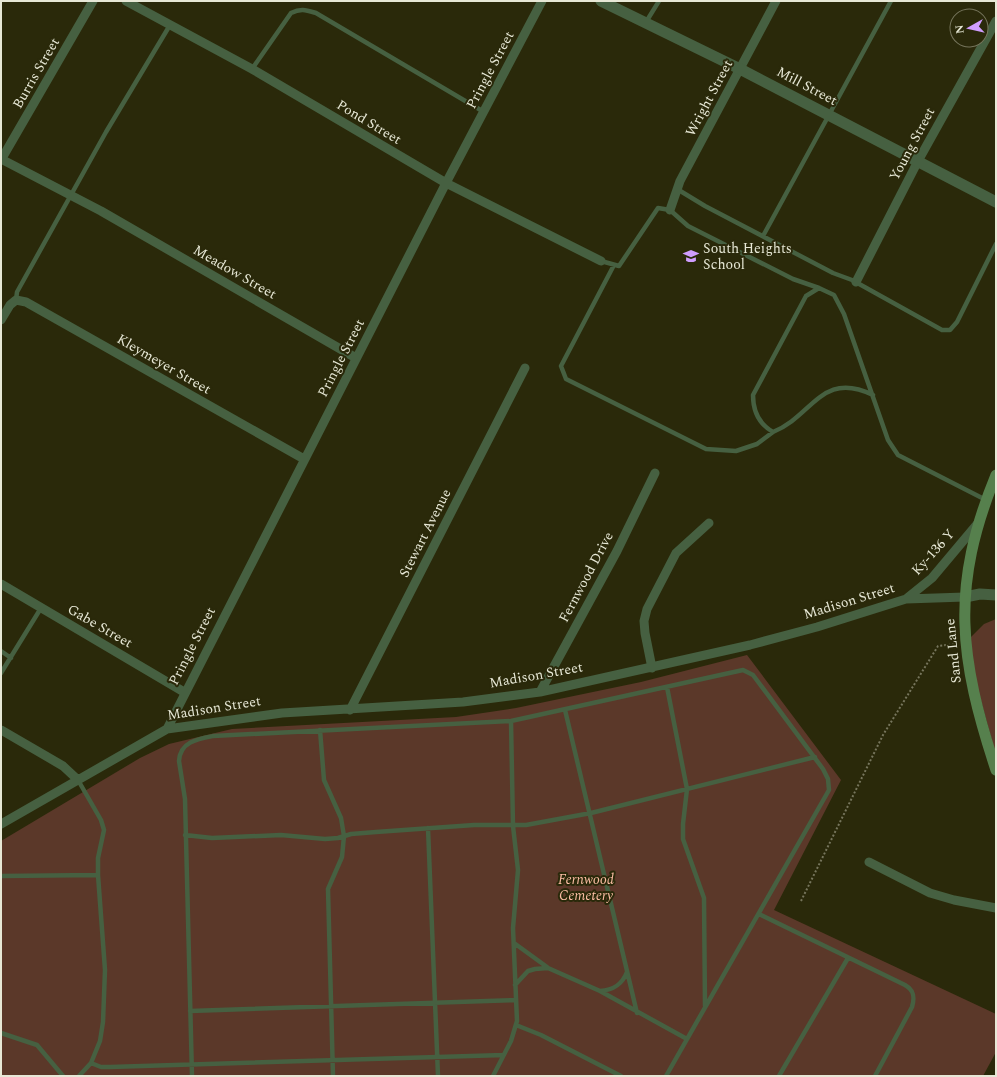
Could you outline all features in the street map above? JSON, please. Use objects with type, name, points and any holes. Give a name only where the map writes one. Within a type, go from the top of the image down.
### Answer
[{"type":"main road","points":[[965,597],[970,558],[978,522],[996,475]]},
{"type":"main road","name":"Sand Lane","points":[[965,597],[965,643],[976,706],[996,770]]},
{"type":"street","name":"Burris Street","points":[[1,159],[93,1]]},
{"type":"street","name":"Pond Street","points":[[126,1],[252,69],[446,183],[601,261]]},
{"type":"street","name":"Pringle Street","points":[[167,729],[184,692],[446,183],[542,1]]},
{"type":"street","name":"Mill Street","points":[[601,1],[740,69],[996,202]]},
{"type":"street","name":"Wright Street","points":[[670,210],[677,189],[776,1]]},
{"type":"street","name":"Young Street","points":[[856,282],[918,161],[996,21]]},
{"type":"street","points":[[1,159],[68,194]]},
{"type":"street","name":"Meadow Street","points":[[68,194],[356,358]]},
{"type":"street","points":[[1,320],[13,303]]},
{"type":"street","name":"Kleymeyer Street","points":[[13,303],[35,307],[304,460]]},
{"type":"street","name":"Stewart Avenue","points":[[350,710],[525,368]]},
{"type":"street","name":"Fernwood Drive","points":[[540,692],[617,551],[655,473]]},
{"type":"street","name":"Ky-136 Y","points":[[906,599],[932,578],[978,522]]},
{"type":"street","points":[[652,668],[644,622],[647,609],[676,553],[709,523]]},
{"type":"street","name":"Gabe Street","points":[[1,584],[184,692]]},
{"type":"street","points":[[965,597],[980,594],[996,595]]},
{"type":"street","name":"Madison Street","points":[[1,824],[167,729],[282,713],[463,702],[540,692],[652,668],[817,627],[906,599],[965,597]]},
{"type":"street","points":[[1,730],[63,766],[78,780]]},
{"type":"street","points":[[869,862],[930,893],[996,908]]},
{"type":"lane","points":[[645,23],[659,1]]},
{"type":"lane","points":[[763,236],[891,1]]},
{"type":"lane","points":[[252,69],[291,13],[299,9],[306,10],[316,13],[484,112]]},
{"type":"lane","points":[[13,303],[17,292],[68,194],[170,25]]},
{"type":"lane","points":[[677,189],[705,206],[833,273],[856,282],[942,330],[950,330],[957,322],[996,244]]},
{"type":"lane","points":[[601,261],[619,266],[658,208],[670,210],[688,226],[793,279],[819,288],[834,296],[844,314],[888,440],[898,455],[986,500]]},
{"type":"lane","points":[[614,265],[561,366],[566,379],[706,449],[736,451],[757,444],[773,432],[785,427],[822,395],[838,387],[860,389],[873,395]]},
{"type":"lane","points":[[773,432],[764,427],[753,408],[754,395],[806,296],[819,288]]},
{"type":"lane","points":[[1,673],[41,608]]},
{"type":"lane","points":[[1,651],[11,658]]},
{"type":"lane","points":[[192,1076],[185,798],[179,761],[179,755],[184,746],[198,738],[213,736],[511,721],[738,670],[749,672],[824,769],[828,780],[829,790],[666,1076]]},
{"type":"lane","points":[[667,687],[688,789],[683,832],[685,847],[704,898],[705,1008]]},
{"type":"lane","points":[[565,710],[637,1013]]},
{"type":"lane","points":[[493,1076],[516,1025],[514,917],[518,870],[514,826],[511,721]]},
{"type":"lane","points":[[320,730],[324,780],[335,802],[343,827],[344,836],[342,857],[328,889],[333,1076]]},
{"type":"lane","points":[[185,835],[212,838],[281,835],[325,839],[428,828],[474,825],[514,826],[538,824],[590,813],[815,757]]},
{"type":"lane","points":[[78,780],[101,820],[104,830],[98,858],[98,876],[105,970],[105,993],[100,1041],[91,1063],[78,1076]]},
{"type":"lane","points":[[428,828],[438,1076]]},
{"type":"lane","points":[[1,876],[98,876]]},
{"type":"lane","points":[[759,914],[911,989],[914,996],[912,1008],[875,1076]]},
{"type":"lane","points":[[514,943],[548,968],[600,991],[637,1013],[687,1039]]},
{"type":"lane","points":[[779,1076],[848,958]]},
{"type":"lane","points":[[516,985],[528,971],[548,968]]},
{"type":"lane","points":[[600,991],[617,987],[622,983],[628,971]]},
{"type":"lane","points":[[190,1011],[516,1000]]},
{"type":"lane","points":[[516,1025],[541,1035],[621,1076]]},
{"type":"lane","points":[[1,1033],[37,1045],[63,1076]]},
{"type":"lane","points":[[91,1063],[110,1067],[504,1054]]},
{"type":"path","points":[[801,901],[883,735],[938,646],[965,643]]},
{"type":"green space","points":[[996,619],[996,755],[965,643],[984,624]]},
{"type":"green space","name":"Fernwood Cemetery","points":[[747,655],[841,780],[774,910],[996,1014],[996,1052],[983,1076],[1,1076],[1,841],[140,758],[169,744],[232,729],[456,717],[516,708],[641,682]]},
{"type":"place","name":"South Heights School","points":[[691,256]]}]
